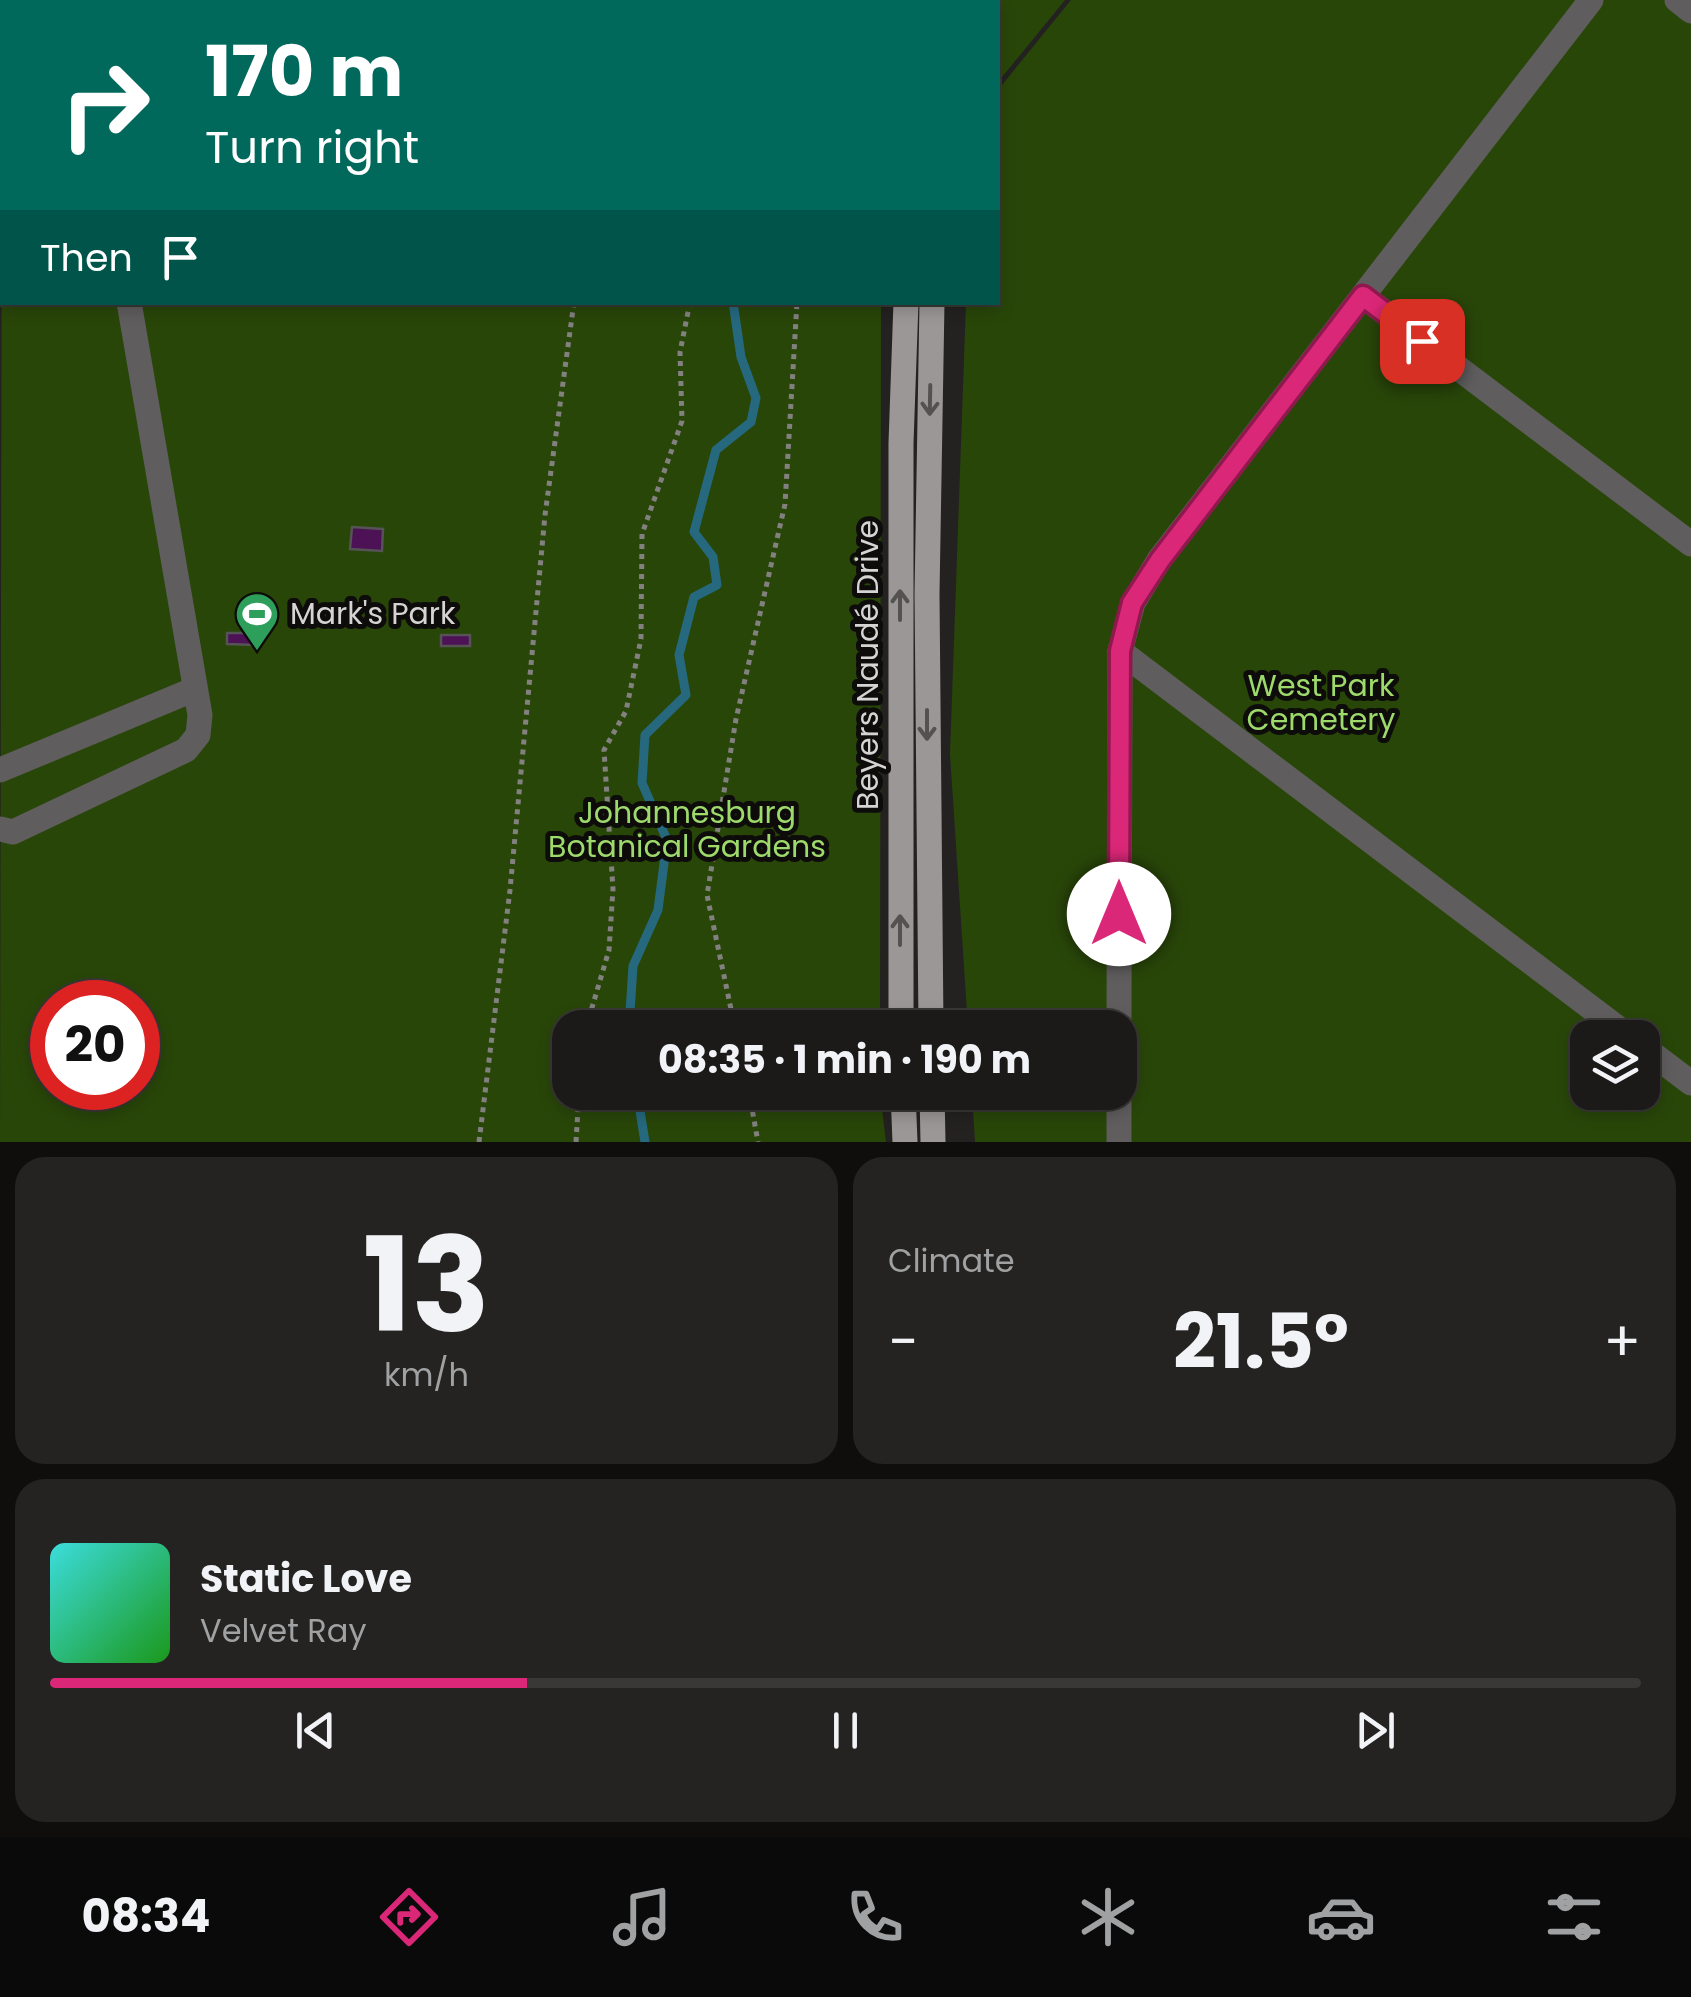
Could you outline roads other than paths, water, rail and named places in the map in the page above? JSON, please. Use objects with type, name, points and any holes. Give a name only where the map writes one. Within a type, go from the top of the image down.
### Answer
[{"type":"main road","name":"Beyers Naudé Drive","points":[[901,1010],[901,462],[906,305]]},
{"type":"main road","name":"Beyers Naudé Drive","points":[[931,1010],[927,594],[932,305]]},
{"type":"main road","points":[[903,1110],[904,1142]]},
{"type":"main road","points":[[932,1110],[933,1142]]},
{"type":"lane","points":[[1119,1010],[1120,651],[1132,603],[1160,560],[1591,0]]},
{"type":"lane","points":[[1677,0],[1691,11]]},
{"type":"lane","points":[[1363,296],[1691,544]]},
{"type":"lane","points":[[0,830],[13,832],[186,750],[198,735],[195,689],[130,305]]},
{"type":"lane","points":[[1120,651],[1607,1020]]},
{"type":"lane","points":[[0,770],[195,689]]},
{"type":"lane","points":[[1660,1060],[1691,1083]]},
{"type":"lane","points":[[1118,1142],[1119,1110]]},
{"type":"waterway","points":[[630,1010],[633,966],[658,910],[667,840],[642,783],[645,735],[686,695],[679,655],[694,597],[717,585],[713,557],[694,532],[716,450],[751,422],[756,398],[741,357],[733,305]]},
{"type":"waterway","points":[[640,1110],[645,1142]]},
{"type":"place","name":"Mark's Park","points":[[257,652]]},
{"type":"park label","name":"West Park Cemetery","points":[[1321,703]]},
{"type":"park label","name":"Johannesburg Botanical Gardens","points":[[687,830]]}]
